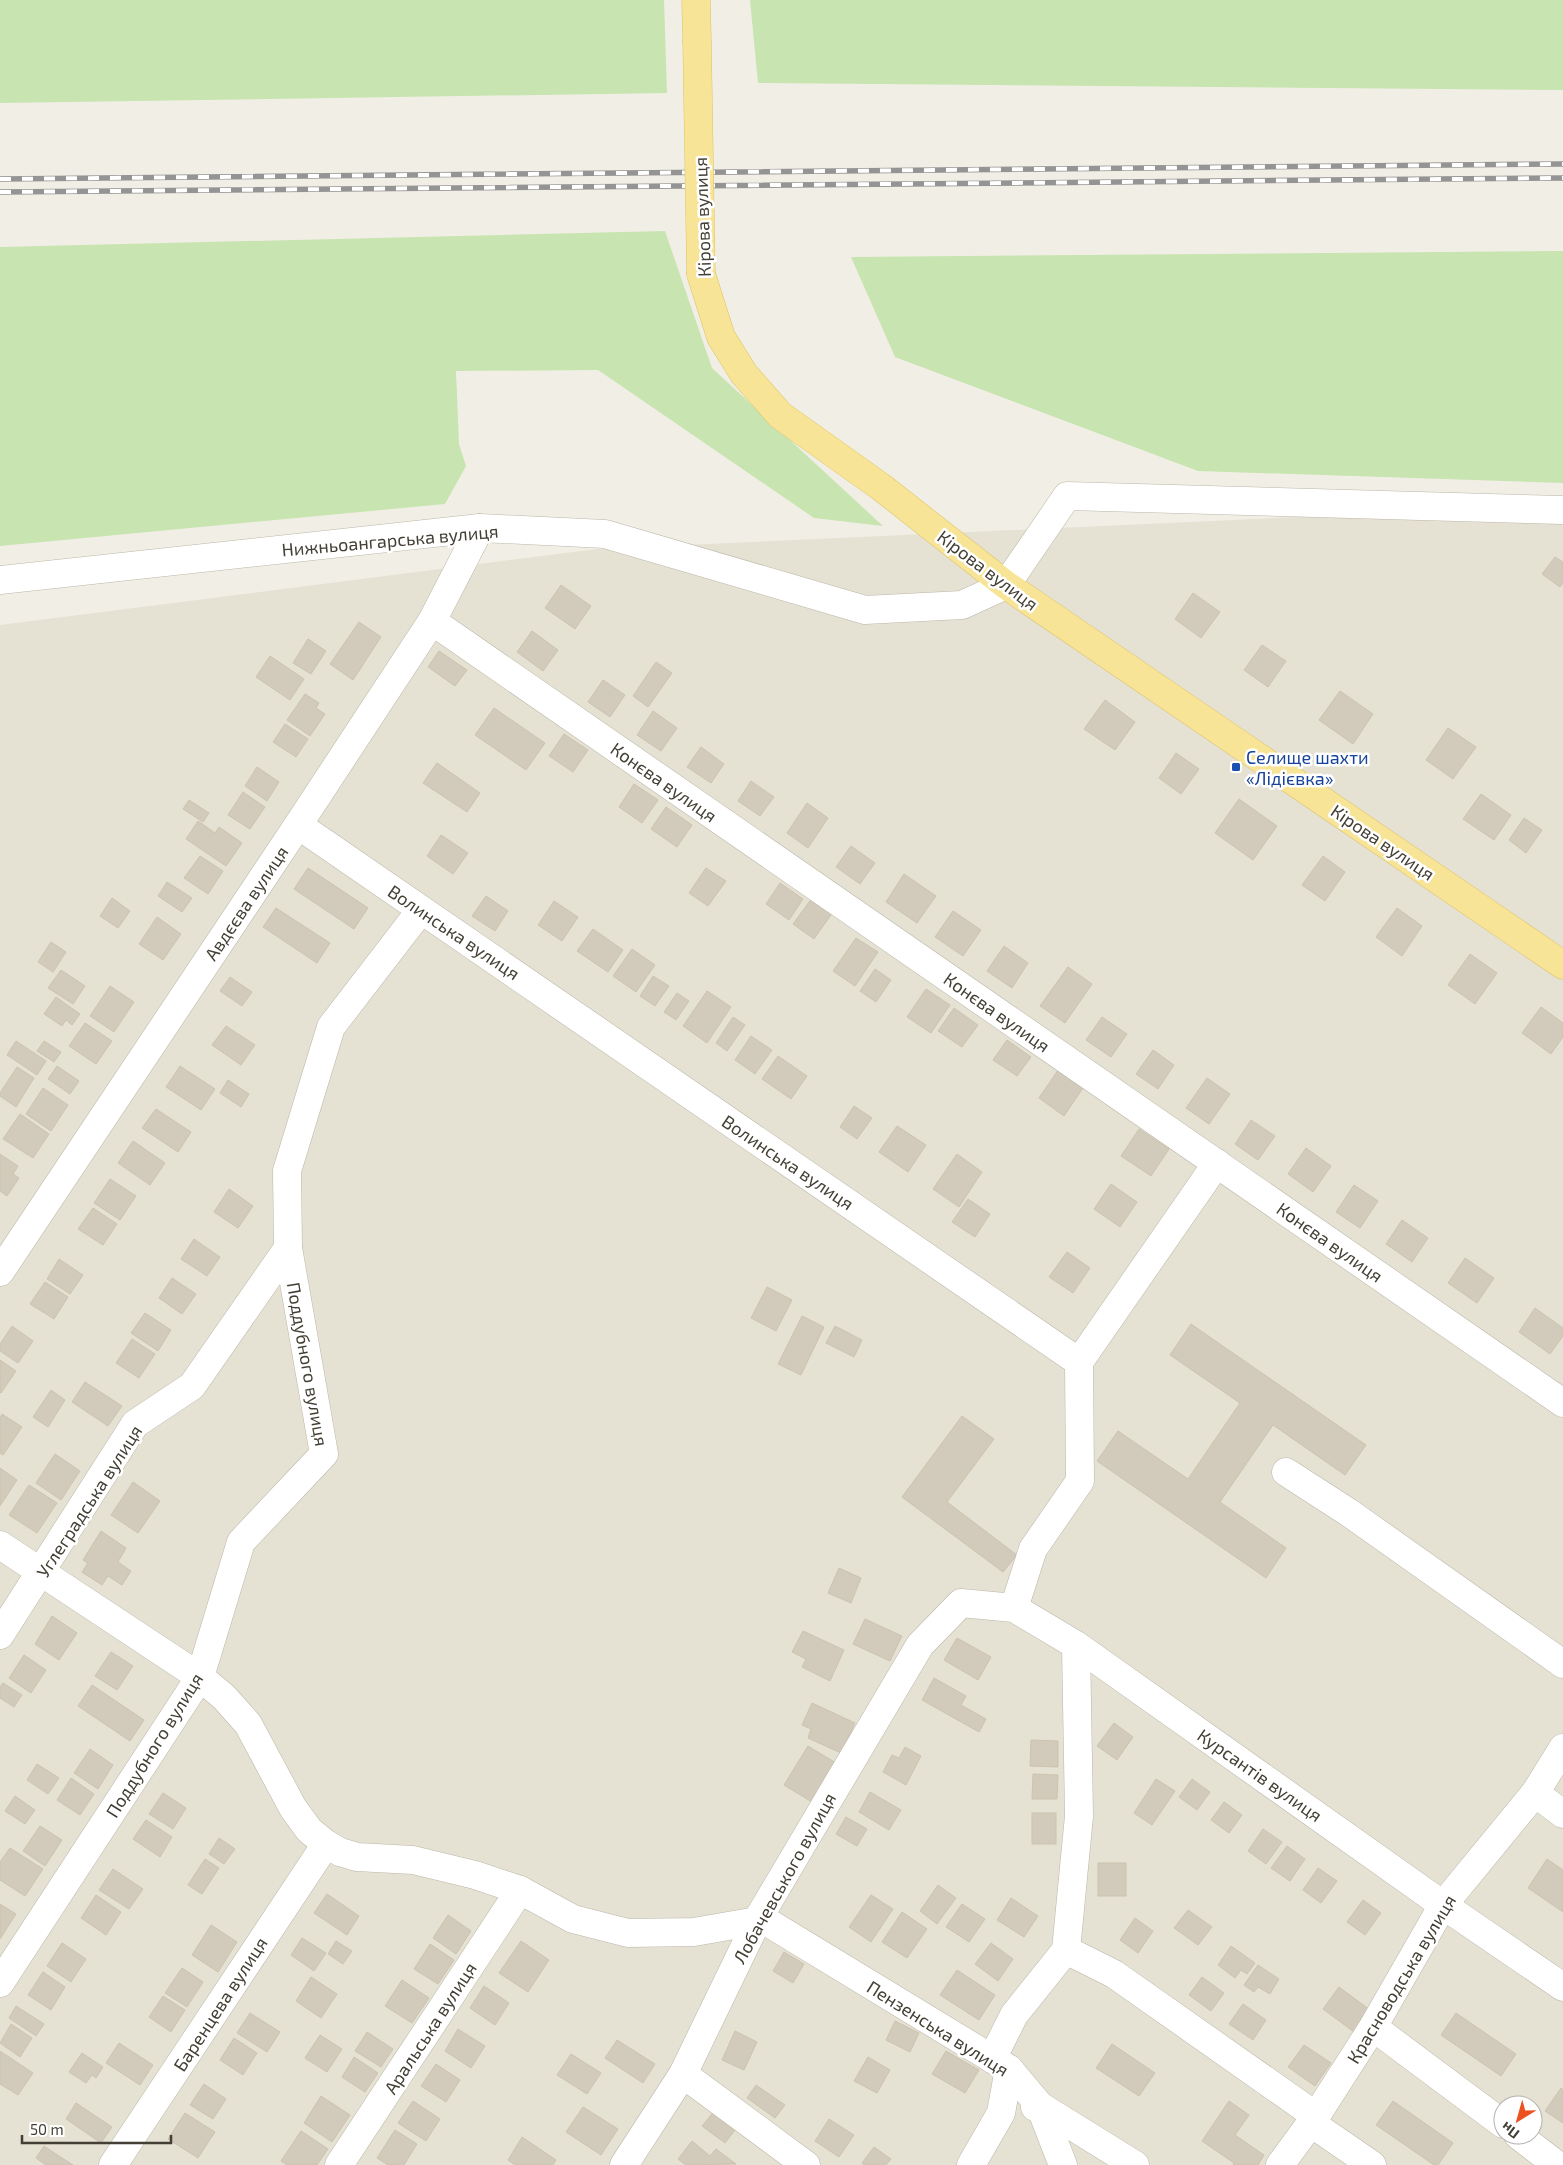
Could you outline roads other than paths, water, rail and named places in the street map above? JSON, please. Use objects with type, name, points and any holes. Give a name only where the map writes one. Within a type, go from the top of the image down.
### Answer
[{"type":"main road","name":"Кірова вулиця","points":[[696,0],[701,274],[721,337],[744,374],[780,415],[881,487],[1006,585],[1563,965]]},
{"type":"street","points":[[1006,585],[1067,496],[1563,510]]},
{"type":"street","name":"Нижньоангарська вулиця","points":[[0,580],[480,528],[605,534],[865,610],[962,605],[1006,585]]},
{"type":"street","name":"Авдєєва вулиця","points":[[0,1272],[432,621],[480,528]]},
{"type":"street","name":"Конєва вулиця","points":[[432,621],[1563,1403]]},
{"type":"street","name":"Волинська вулиця","points":[[298,825],[1079,1362]]},
{"type":"street","points":[[288,1248],[287,1171],[331,1027],[421,910]]},
{"type":"street","points":[[1014,1608],[1033,1549],[1080,1481],[1079,1362],[1216,1163]]},
{"type":"street","name":"Углеградська вулиця","points":[[0,1635],[135,1424],[192,1386],[288,1248]]},
{"type":"street","name":"Поддубного вулиця","points":[[0,1983],[200,1677],[241,1542],[324,1454],[288,1248]]},
{"type":"street","points":[[1286,1472],[1356,1517],[1563,1664]]},
{"type":"street","points":[[0,1545],[200,1677],[224,1697],[248,1724],[293,1808],[309,1830],[326,1844],[340,1852],[357,1857],[413,1860],[475,1875],[520,1890],[573,1918],[628,1933],[694,1932],[758,1919]]},
{"type":"street","name":"Курсантів вулиця","points":[[962,1603],[1014,1608],[1076,1645],[1443,1905],[1563,1987]]},
{"type":"street","name":"Лобачевського вулиця","points":[[624,2165],[683,2074],[758,1919],[920,1645],[962,1603]]},
{"type":"street","points":[[970,2165],[1001,2113],[1001,2064],[1014,2015],[1066,1950],[1079,1816],[1076,1645]]},
{"type":"street","name":"Красноводська вулиця","points":[[1280,2165],[1314,2119],[1373,2026],[1443,1905],[1534,1793],[1563,1748]]},
{"type":"street","points":[[1534,1793],[1563,1814]]},
{"type":"street","name":"Баренцева вулиця","points":[[113,2165],[326,1844]]},
{"type":"street","name":"Аральська вулиця","points":[[339,2165],[520,1890]]},
{"type":"street","name":"Пензенська вулиця","points":[[758,1919],[1001,2064],[1040,2106],[1135,2165]]},
{"type":"street","points":[[1066,1950],[1114,1974],[1314,2119],[1372,2165]]},
{"type":"street","points":[[1373,2026],[1493,2116]]},
{"type":"street","points":[[683,2074],[806,2165]]},
{"type":"street","points":[[1001,2113],[1040,2106],[1062,2165]]},
{"type":"street","points":[[1531,2145],[1558,2165]]},
{"type":"railway","points":[[0,179],[1563,164]]},
{"type":"railway","points":[[0,192],[1563,178]]},
{"type":"place","name":"Селище шахти «Лідієвка»","points":[[1236,767]]}]
